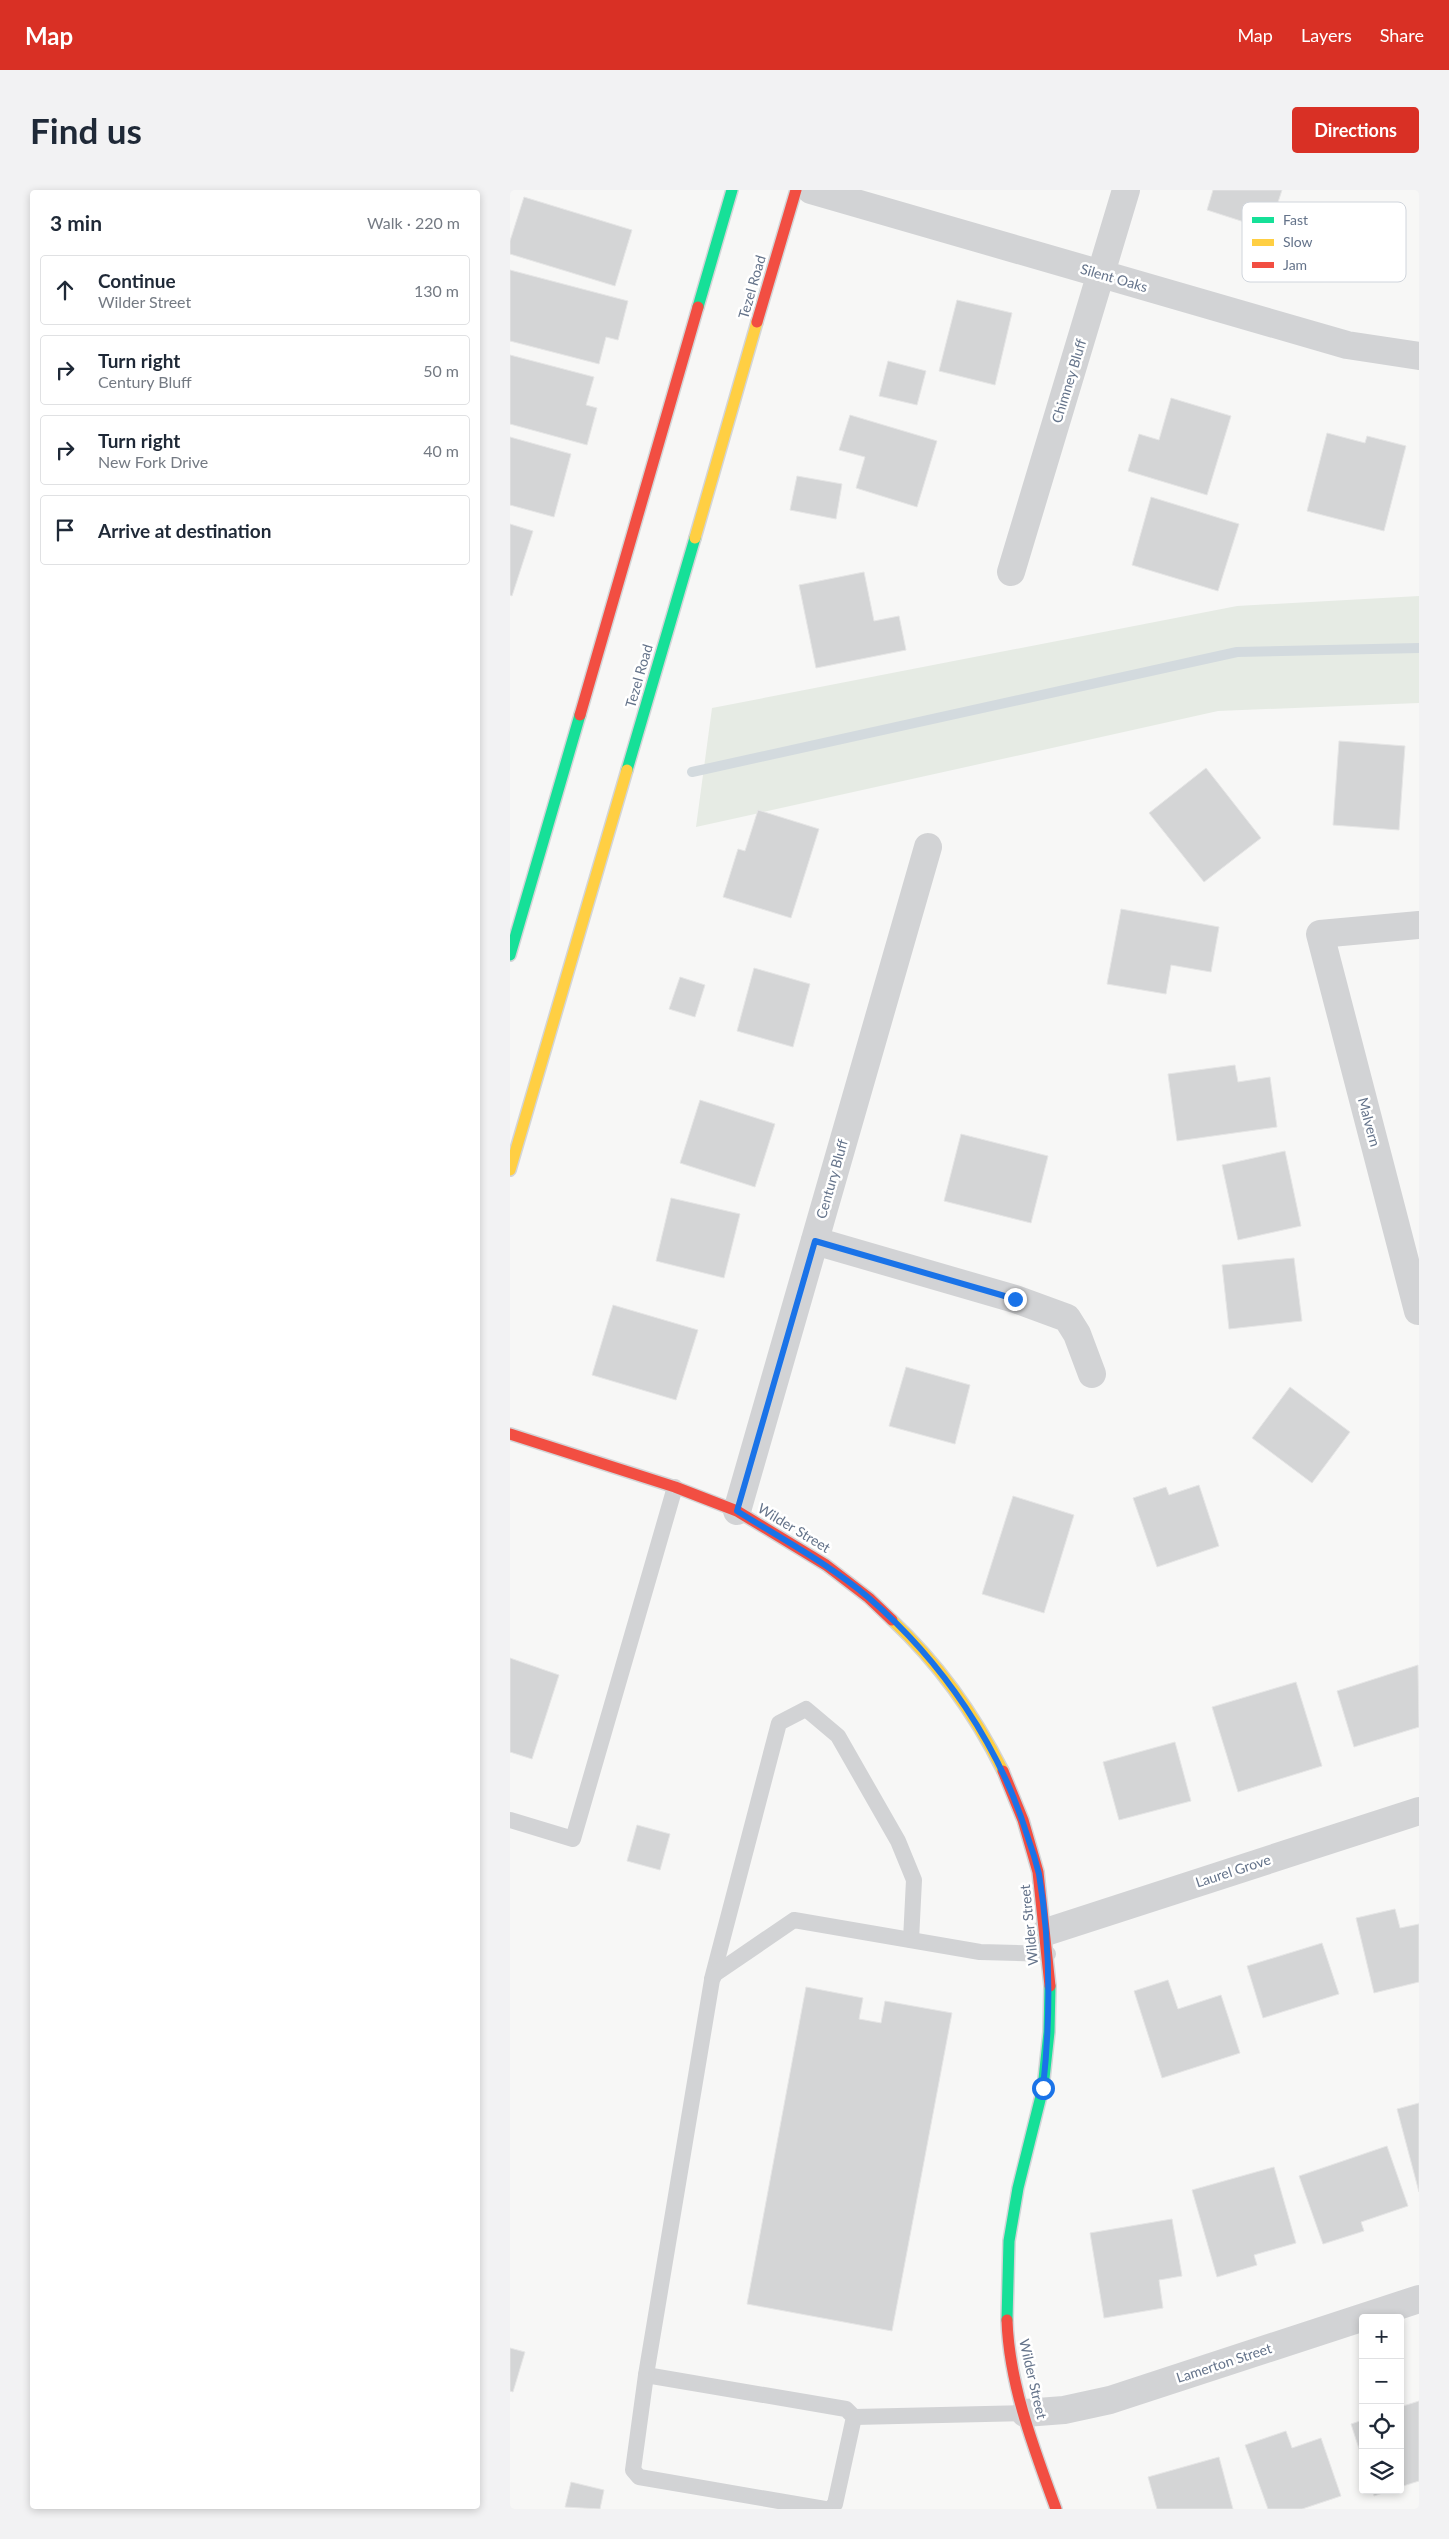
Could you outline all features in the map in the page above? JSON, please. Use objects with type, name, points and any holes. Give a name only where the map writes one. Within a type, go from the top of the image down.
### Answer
[{"type":"main road","points":[[510,955],[732,190]]},
{"type":"main road","name":"Tezel Road","points":[[510,1170],[796,190]]},
{"type":"main road","name":"Wilder Street","points":[[510,1434],[675,1487],[737,1511],[826,1565],[869,1598],[909,1636],[944,1677],[984,1737],[1002,1770],[1023,1820],[1038,1872],[1047,1943],[1049,2032],[1043,2088],[1018,2188],[1009,2241],[1006,2294],[1008,2348],[1038,2462],[1056,2509]]},
{"type":"street","name":"Silent Oaks","points":[[812,190],[1347,345],[1419,356]]},
{"type":"street","name":"Chimney Bluff","points":[[1011,572],[1102,275],[1126,190]]},
{"type":"street","name":"Century Bluff","points":[[737,1511],[928,847]]},
{"type":"street","name":"Malvern","points":[[1418,1311],[1320,934],[1419,925]]},
{"type":"street","points":[[815,1241],[1015,1299],[1067,1318],[1077,1334],[1092,1374]]},
{"type":"street","name":"Laurel Grove","points":[[1047,1943],[1419,1811]]},
{"type":"street","name":"Lamerton Street","points":[[1025,2413],[1064,2410],[1110,2400],[1419,2299]]},
{"type":"lane","points":[[510,1820],[573,1839],[675,1487]]},
{"type":"lane","points":[[826,2509],[639,2477],[633,2470],[646,2375],[712,1980],[779,1723],[806,1709],[838,1736],[898,1841],[914,1880],[911,1940]]},
{"type":"lane","points":[[712,1980],[715,1974],[794,1920],[980,1952],[1047,1943]]},
{"type":"lane","points":[[646,2375],[846,2409],[854,2417],[1025,2413]]},
{"type":"lane","points":[[830,2509],[835,2504],[854,2417]]},
{"type":"shaded area","points":[[1419,596],[1419,703],[1218,711],[696,827],[712,708],[1237,606]]},
{"type":"building","points":[[1213,190],[1282,190],[1278,202],[1242,202],[1242,221],[1207,210]]},
{"type":"building","points":[[524,197],[632,230],[615,286],[510,254],[510,241]]},
{"type":"building","points":[[510,270],[628,301],[618,340],[606,337],[599,364],[510,341]]},
{"type":"building","points":[[957,300],[1012,313],[995,385],[939,371]]},
{"type":"building","points":[[510,355],[594,377],[586,405],[597,408],[587,445],[510,424]]},
{"type":"building","points":[[888,361],[926,371],[917,405],[879,396]]},
{"type":"building","points":[[1171,398],[1231,416],[1207,495],[1128,471],[1139,434],[1159,440]]},
{"type":"building","points":[[850,415],[937,441],[917,507],[856,488],[865,457],[839,450]]},
{"type":"building","points":[[1327,433],[1365,443],[1367,436],[1406,446],[1384,531],[1307,511]]},
{"type":"building","points":[[510,437],[571,454],[554,517],[510,505]]},
{"type":"building","points":[[797,476],[842,484],[836,519],[790,510]]},
{"type":"building","points":[[1151,497],[1239,524],[1218,591],[1132,565]]},
{"type":"building","points":[[510,524],[533,531],[512,596],[510,595]]},
{"type":"building","points":[[864,572],[874,621],[899,616],[906,650],[816,668],[799,585]]},
{"type":"building","points":[[1339,741],[1405,746],[1399,830],[1333,825]]},
{"type":"building","points":[[1206,768],[1261,838],[1204,882],[1149,813]]},
{"type":"building","points":[[758,810],[819,829],[791,918],[723,897],[738,849],[745,851]]},
{"type":"building","points":[[1121,909],[1219,927],[1211,972],[1171,965],[1166,994],[1107,984]]},
{"type":"building","points":[[754,968],[810,984],[793,1047],[737,1031]]},
{"type":"building","points":[[680,977],[705,985],[695,1017],[669,1009]]},
{"type":"building","points":[[1235,1065],[1238,1082],[1270,1077],[1277,1127],[1177,1141],[1168,1074]]},
{"type":"building","points":[[700,1100],[775,1124],[755,1187],[680,1163]]},
{"type":"building","points":[[961,1134],[1048,1156],[1031,1223],[944,1201]]},
{"type":"building","points":[[1285,1151],[1301,1226],[1238,1240],[1222,1165]]},
{"type":"building","points":[[671,1198],[740,1214],[724,1278],[656,1261]]},
{"type":"building","points":[[1294,1258],[1302,1321],[1229,1329],[1222,1265]]},
{"type":"building","points":[[613,1305],[698,1330],[676,1400],[592,1375]]},
{"type":"building","points":[[906,1367],[970,1385],[955,1444],[889,1426]]},
{"type":"building","points":[[1290,1387],[1350,1432],[1312,1483],[1252,1438]]},
{"type":"building","points":[[1199,1485],[1219,1546],[1157,1567],[1133,1498],[1166,1487],[1169,1495]]},
{"type":"building","points":[[1013,1496],[1074,1515],[1044,1613],[982,1594]]},
{"type":"building","points":[[510,1658],[559,1675],[532,1759],[510,1752]]},
{"type":"building","points":[[1418,1665],[1419,1727],[1354,1747],[1337,1691]]},
{"type":"building","points":[[1296,1682],[1322,1766],[1238,1792],[1212,1707]]},
{"type":"building","points":[[1175,1742],[1191,1801],[1119,1820],[1103,1762]]},
{"type":"building","points":[[637,1825],[670,1834],[660,1870],[627,1861]]},
{"type":"building","points":[[1395,1909],[1400,1928],[1419,1924],[1419,1982],[1374,1993],[1356,1918]]},
{"type":"building","points":[[1322,1943],[1339,1994],[1263,2018],[1247,1966]]},
{"type":"building","points":[[1168,1980],[1178,2009],[1221,1995],[1240,2053],[1162,2078],[1134,1991]]},
{"type":"building","points":[[806,1987],[863,1998],[859,2019],[881,2023],[885,2001],[952,2013],[892,2331],[747,2304]]},
{"type":"building","points":[[1419,2103],[1419,2192],[1397,2109]]},
{"type":"building","points":[[1387,2146],[1408,2206],[1361,2222],[1364,2231],[1323,2244],[1299,2176]]},
{"type":"building","points":[[1274,2167],[1296,2243],[1254,2255],[1257,2265],[1217,2277],[1192,2190]]},
{"type":"building","points":[[1172,2219],[1182,2276],[1159,2280],[1163,2308],[1104,2318],[1090,2233]]},
{"type":"building","points":[[510,2348],[525,2352],[513,2392],[510,2391]]},
{"type":"building","points":[[1419,2401],[1419,2481],[1404,2486],[1404,2449],[1404,2406]]},
{"type":"building","points":[[1359,2421],[1359,2449],[1351,2424]]},
{"type":"building","points":[[1286,2431],[1292,2448],[1321,2438],[1341,2496],[1302,2509],[1268,2509],[1245,2445]]},
{"type":"building","points":[[1219,2457],[1233,2509],[1157,2509],[1148,2477]]},
{"type":"building","points":[[571,2482],[604,2490],[600,2509],[565,2507]]},
{"type":"waterway","points":[[692,772],[1237,652],[1419,648]]},
{"type":"traffic: fast","points":[[698,307],[732,190]]},
{"type":"traffic: fast","points":[[627,770],[695,538]]},
{"type":"traffic: fast","points":[[510,955],[580,715]]},
{"type":"traffic: fast","points":[[1007,2320],[1009,2241],[1018,2188],[1043,2088],[1049,2032],[1050,1986]]},
{"type":"traffic: slow","points":[[695,538],[757,322]]},
{"type":"traffic: slow","points":[[510,1170],[627,770]]},
{"type":"traffic: slow","points":[[892,1620],[909,1636],[954,1690],[980,1730],[1003,1771]]},
{"type":"traffic: jam","points":[[757,322],[796,190]]},
{"type":"traffic: jam","points":[[580,715],[698,307]]},
{"type":"traffic: jam","points":[[510,1434],[675,1487],[737,1511],[826,1565],[869,1598],[892,1620]]},
{"type":"traffic: jam","points":[[1003,1771],[1023,1820],[1038,1872],[1050,1986]]},
{"type":"traffic: jam","points":[[1007,2320],[1012,2368],[1024,2416],[1056,2509]]},
{"type":"route","points":[[1015,1299],[815,1241],[737,1511],[826,1565],[869,1598],[909,1636],[944,1677],[975,1721],[1002,1770],[1023,1820],[1038,1872],[1046,1932],[1050,1975],[1049,2032],[1043,2088]]}]
